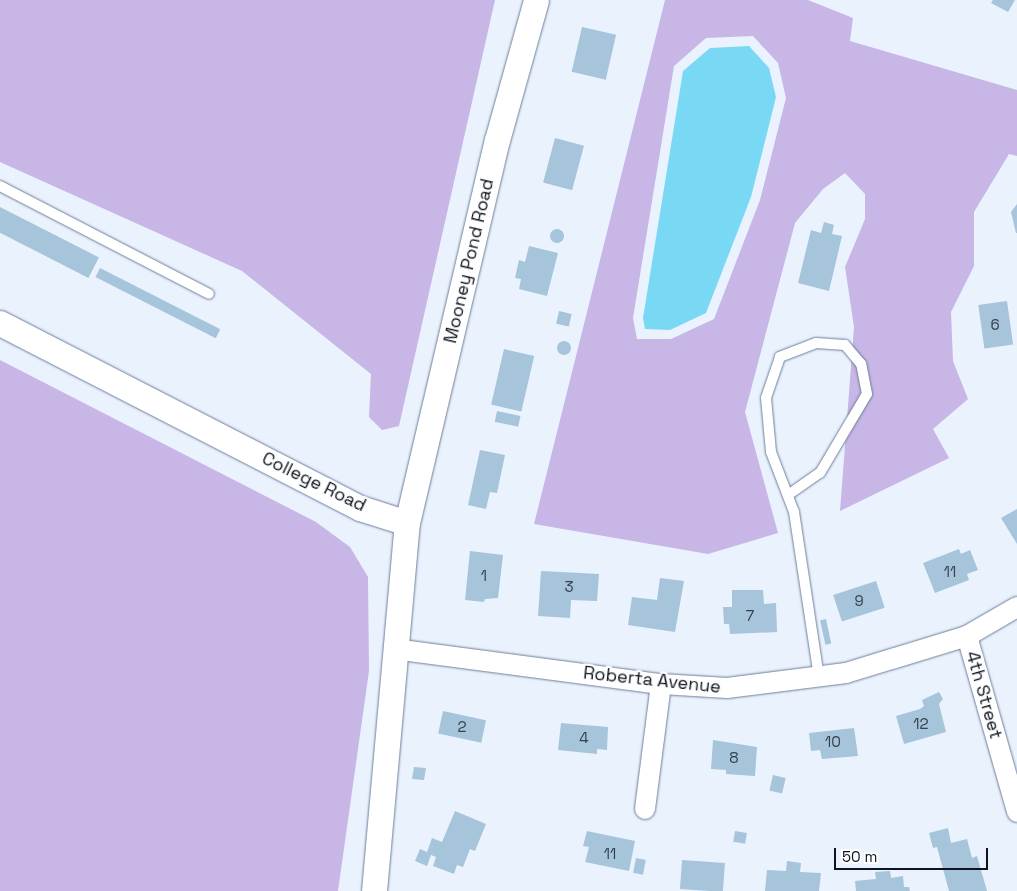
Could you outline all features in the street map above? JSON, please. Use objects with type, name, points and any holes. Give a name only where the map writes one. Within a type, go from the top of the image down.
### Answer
[{"type":"street","name":"Mooney Pond Road","points":[[407,523],[497,140],[536,0]]},
{"type":"street","name":"College Road","points":[[0,323],[360,508],[407,523]]},
{"type":"street","points":[[374,891],[394,649],[407,523]]},
{"type":"street","name":"Roberta Avenue","points":[[394,649],[661,684],[727,688],[819,678],[846,673],[967,636],[1017,607]]},
{"type":"street","name":"4th Street","points":[[967,636],[1017,812]]},
{"type":"street","points":[[645,809],[661,684]]},
{"type":"lane","points":[[0,186],[209,294]]},
{"type":"lane","points":[[788,495],[820,473],[867,394],[861,364],[845,345],[816,343],[780,357],[766,398],[771,452],[794,512],[819,678]]},
{"type":"shaded area","points":[[0,0],[495,0],[399,426],[382,430],[369,417],[371,374],[242,271],[0,162]]},
{"type":"shaded area","points":[[665,0],[808,0],[853,18],[850,41],[1017,90],[1017,156],[1009,154],[974,212],[974,266],[951,312],[953,361],[968,399],[933,429],[949,458],[840,511],[854,327],[845,267],[865,219],[865,194],[845,173],[823,189],[795,223],[745,412],[778,533],[708,554],[534,524]],"holes":[[[753,36],[778,63],[786,98],[760,200],[714,319],[671,339],[637,339],[633,318],[674,66],[706,38]]]},
{"type":"shaded area","points":[[0,360],[316,522],[350,547],[368,577],[369,671],[338,891],[0,891]]},
{"type":"water","points":[[749,46],[769,68],[776,97],[751,197],[706,313],[670,330],[645,329],[643,318],[683,71],[710,48]]},
{"type":"building","points":[[993,0],[1015,0],[1008,12],[991,3]]},
{"type":"building","points":[[582,27],[616,35],[606,80],[572,72]]},
{"type":"building","points":[[555,138],[584,146],[572,190],[543,182]]},
{"type":"building","points":[[1017,204],[1017,233],[1016,233],[1011,212]]},
{"type":"building","points":[[0,207],[99,257],[88,278],[0,233]]},
{"type":"building","points":[[824,222],[834,225],[832,234],[842,236],[829,291],[798,283],[811,230],[821,233]]},
{"type":"building","points":[[557,229],[562,231],[564,236],[562,241],[557,243],[552,241],[550,236],[552,231]]},
{"type":"building","points":[[529,246],[558,253],[547,296],[519,289],[521,279],[515,278],[519,260],[525,262]]},
{"type":"building","points":[[100,268],[220,329],[216,338],[95,277]]},
{"type":"building","points":[[1007,301],[1013,345],[984,349],[978,305]]},
{"type":"building","points":[[559,311],[572,314],[569,327],[556,324]]},
{"type":"building","points":[[561,341],[567,341],[571,348],[567,355],[561,355],[557,351],[557,345]]},
{"type":"building","points":[[504,349],[534,356],[521,412],[491,405]]},
{"type":"building","points":[[497,411],[520,416],[518,427],[495,422]]},
{"type":"building","points":[[480,450],[505,455],[497,493],[490,492],[486,509],[468,505]]},
{"type":"building","points":[[1017,509],[1017,544],[1001,518]]},
{"type":"building","points":[[959,549],[961,554],[970,550],[978,570],[967,574],[969,580],[935,593],[923,563]]},
{"type":"building","points":[[470,551],[503,555],[498,598],[485,599],[484,602],[465,600]]},
{"type":"building","points":[[541,571],[599,574],[597,601],[571,600],[570,618],[538,616]]},
{"type":"building","points":[[660,578],[684,581],[675,632],[628,625],[632,597],[657,600]]},
{"type":"building","points":[[876,581],[885,608],[842,622],[833,595]]},
{"type":"building","points":[[732,590],[763,590],[764,604],[776,603],[777,632],[730,634],[729,624],[724,624],[723,607],[732,607]]},
{"type":"building","points":[[826,619],[831,643],[825,645],[820,620]]},
{"type":"building","points":[[939,692],[943,699],[939,704],[946,732],[904,744],[896,716],[920,709],[924,706],[922,700]]},
{"type":"building","points":[[443,711],[486,720],[481,743],[438,733]]},
{"type":"building","points":[[561,723],[608,727],[607,750],[597,749],[597,754],[558,750]]},
{"type":"building","points":[[854,728],[858,756],[822,759],[820,750],[811,751],[809,733]]},
{"type":"building","points":[[713,740],[757,747],[755,776],[726,774],[726,770],[711,769]]},
{"type":"building","points":[[414,767],[426,768],[424,780],[412,779]]},
{"type":"building","points":[[773,775],[786,778],[782,794],[769,791]]},
{"type":"building","points":[[455,811],[486,824],[475,851],[470,849],[463,867],[457,865],[454,874],[433,866],[436,857],[431,855],[427,866],[415,861],[420,849],[427,852],[432,838],[442,842]]},
{"type":"building","points":[[948,828],[951,843],[967,839],[972,858],[977,856],[987,891],[949,891],[937,847],[933,848],[929,833]]},
{"type":"building","points":[[587,831],[635,841],[629,871],[585,862],[589,847],[583,846]]},
{"type":"building","points":[[735,831],[747,833],[745,844],[733,842]]},
{"type":"building","points":[[636,858],[646,860],[643,875],[633,873]]},
{"type":"building","points":[[682,860],[725,863],[723,891],[680,889]]},
{"type":"building","points":[[787,861],[801,863],[800,872],[821,873],[819,891],[765,891],[767,870],[786,871]]},
{"type":"building","points":[[890,871],[891,878],[903,876],[904,887],[909,887],[910,891],[856,891],[855,881],[876,879],[875,872]]}]
